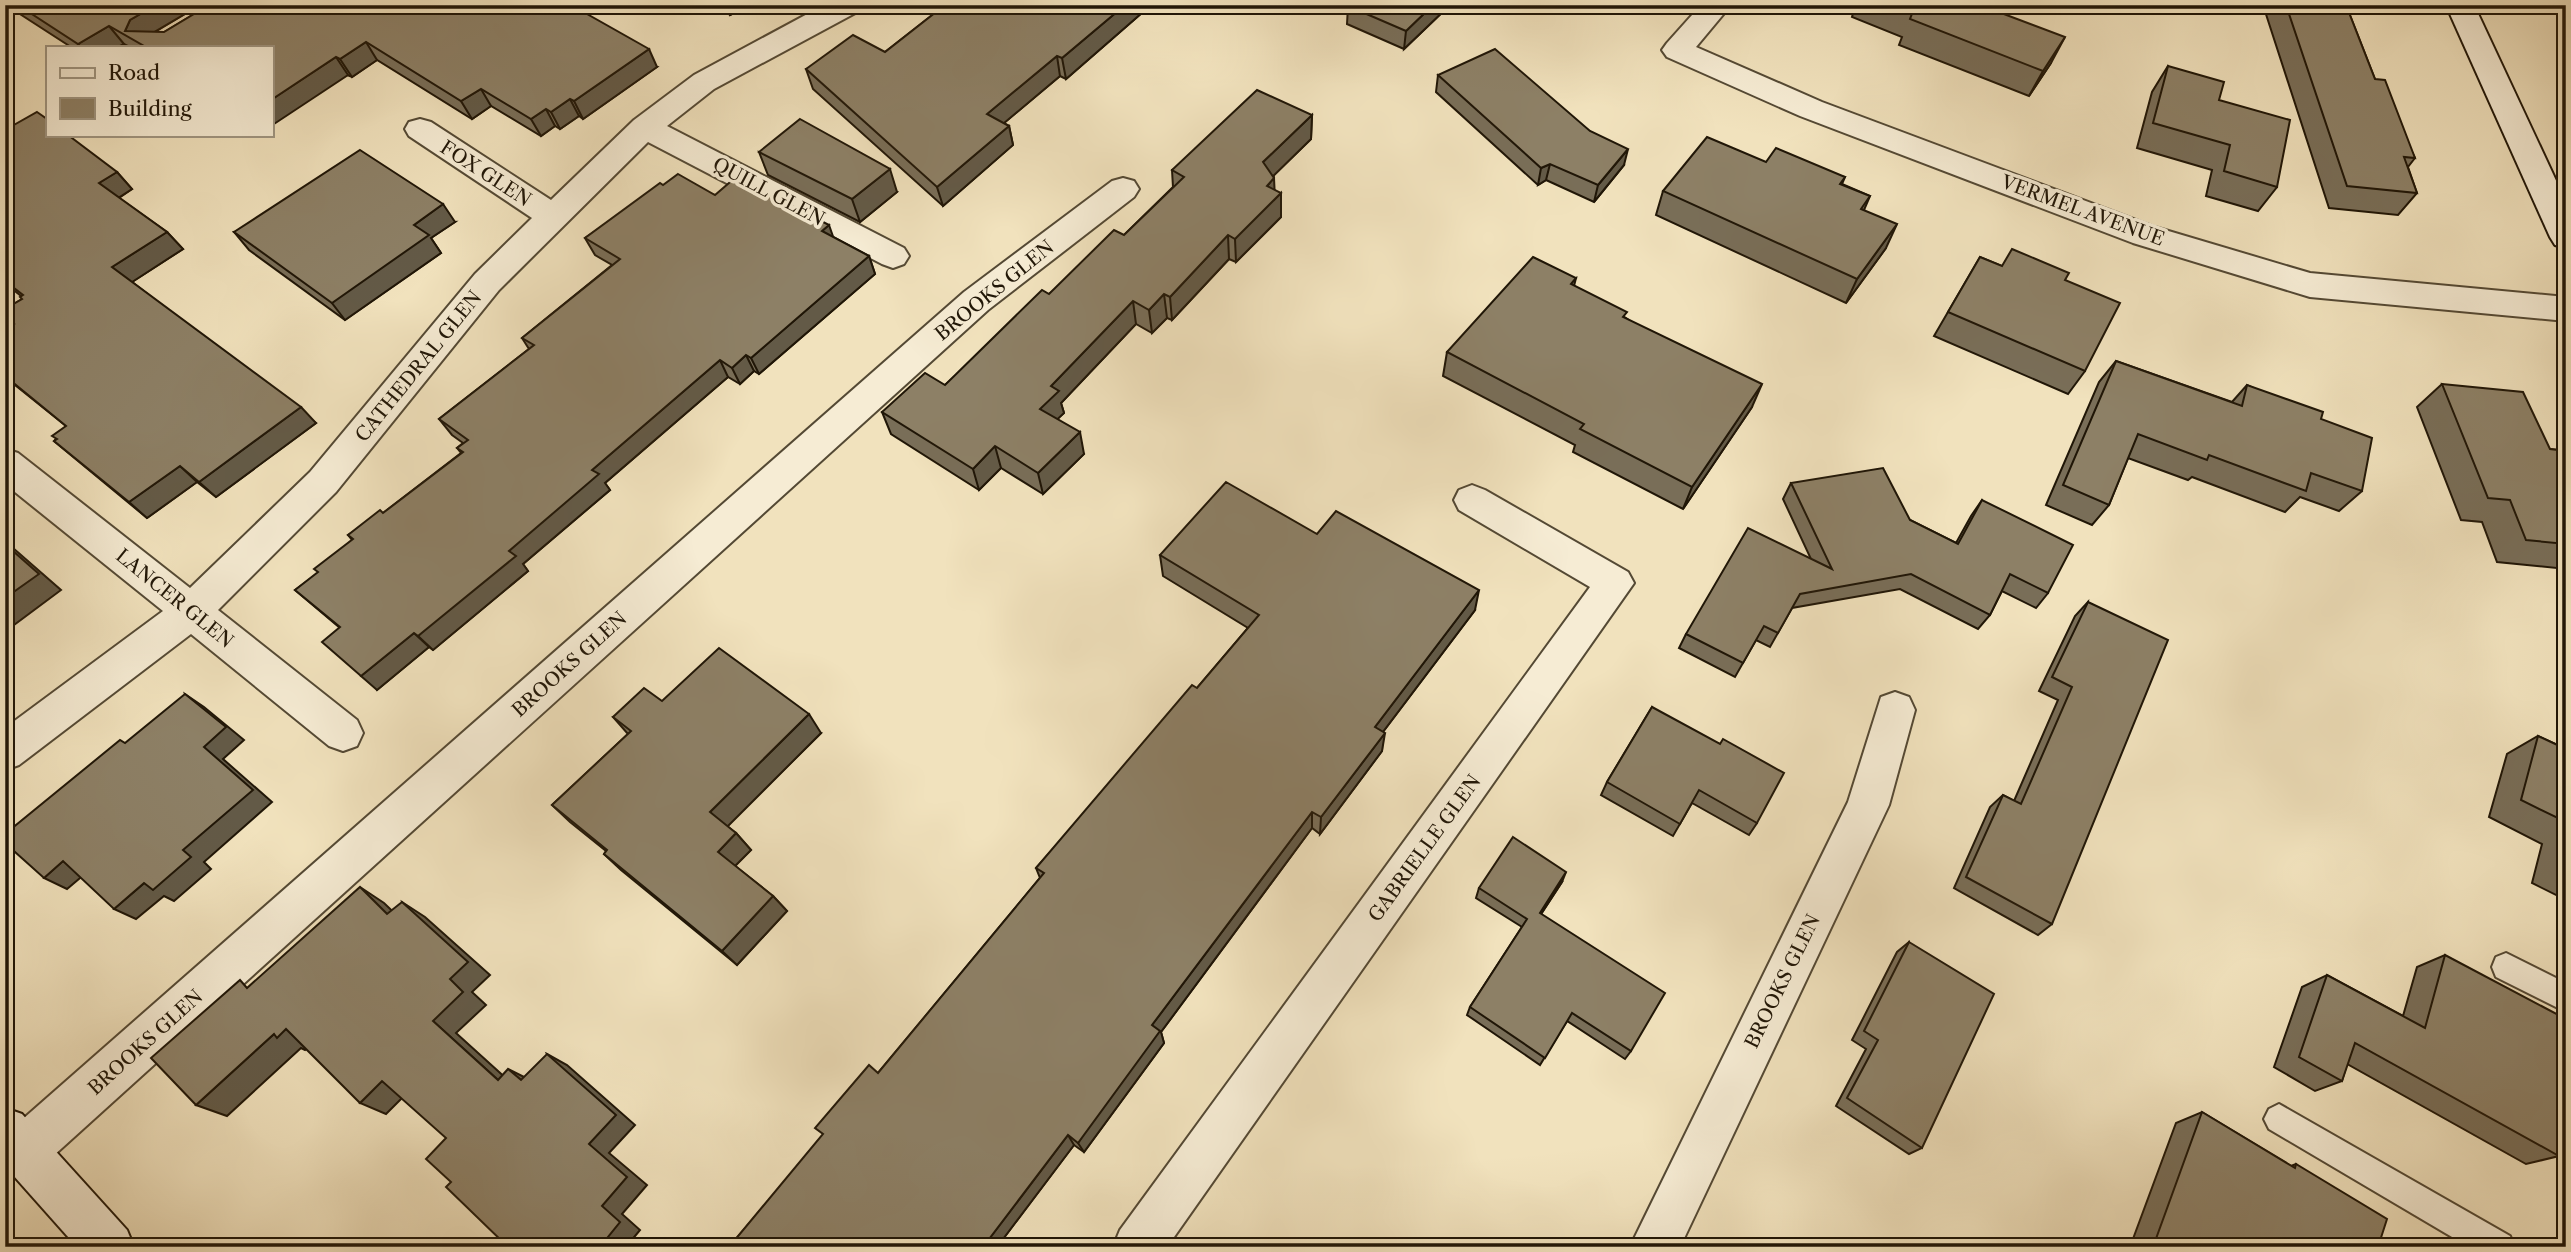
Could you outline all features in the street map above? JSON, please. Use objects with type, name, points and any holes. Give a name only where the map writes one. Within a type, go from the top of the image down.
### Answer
[{"type":"street","name":"CATHEDRAL GLEN","points":[[5,752],[192,611],[323,482],[487,282],[645,127],[704,82],[849,5]]},
{"type":"street","name":"VERMEL AVENUE","points":[[1717,5],[1677,50],[1811,109],[2144,234],[2310,285],[2566,309]]},
{"type":"street","points":[[2459,5],[2566,237]]},
{"type":"street","name":"QUILL GLEN","points":[[645,127],[893,256]]},
{"type":"street","name":"FOX GLEN","points":[[420,130],[552,216]]},
{"type":"street","name":"BROOKS GLEN","points":[[14,1141],[976,301],[1123,189]]},
{"type":"street","name":"LANCER GLEN","points":[[5,463],[343,733]]},
{"type":"street","name":"GABRIELLE GLEN","points":[[1137,1247],[1615,583],[1472,500]]},
{"type":"street","name":"BROOKS GLEN","points":[[1654,1247],[1868,805],[1895,710]]},
{"type":"street","points":[[14,1141],[110,1247]]},
{"type":"lane","points":[[2506,967],[2566,998]]},
{"type":"lane","points":[[2279,1119],[2499,1247]]},
{"type":"building","points":[[18,5],[156,5],[130,20],[125,31],[164,32],[209,5],[571,5],[649,49],[574,101],[570,99],[551,112],[546,109],[531,119],[481,89],[461,101],[366,42],[340,59],[336,57],[273,99],[273,46],[144,46],[109,26],[78,44]]},
{"type":"building","points":[[945,5],[1125,5],[1062,58],[1057,56],[987,114],[1009,126],[937,187],[806,69],[853,35],[885,52]]},
{"type":"building","points":[[1348,5],[1433,5],[1406,31]]},
{"type":"building","points":[[1896,5],[1980,5],[2065,37],[2043,71],[1910,19],[1913,11]]},
{"type":"building","points":[[2286,5],[2346,5],[2375,79],[2385,80],[2415,158],[2404,157],[2417,193],[2347,186]]},
{"type":"building","points":[[1495,49],[1590,131],[1628,149],[1598,185],[1550,164],[1541,168],[1438,75]]},
{"type":"building","points":[[2168,66],[2224,82],[2219,100],[2290,120],[2277,187],[2224,171],[2230,145],[2153,123]]},
{"type":"building","points":[[1257,90],[1312,115],[1263,162],[1274,178],[1267,186],[1281,193],[1235,239],[1228,235],[1170,297],[1164,294],[1149,310],[1133,301],[1051,386],[1059,391],[1040,409],[1080,432],[1038,473],[995,446],[973,469],[882,412],[925,373],[945,385],[1042,290],[1049,294],[1114,230],[1124,235],[1184,177],[1172,170]]},
{"type":"building","points":[[37,112],[46,118],[46,136],[69,136],[117,172],[99,183],[167,232],[112,267],[301,407],[199,482],[180,466],[129,502],[54,441],[57,439],[52,436],[66,426],[5,376],[5,330],[14,324],[5,317],[5,309],[22,299],[20,297],[23,295],[5,281],[5,130]]},
{"type":"building","points":[[800,119],[890,169],[852,199],[759,152]]},
{"type":"building","points":[[1707,137],[1766,162],[1776,148],[1845,177],[1840,184],[1870,196],[1861,209],[1897,224],[1857,279],[1663,191]]},
{"type":"building","points":[[360,150],[443,204],[414,225],[429,235],[332,303],[234,232]]},
{"type":"building","points":[[678,174],[715,195],[736,177],[829,225],[822,231],[869,256],[751,358],[746,355],[732,368],[720,360],[592,470],[599,474],[509,551],[516,556],[418,636],[414,633],[361,676],[322,642],[340,627],[295,590],[318,572],[314,569],[353,539],[348,535],[380,510],[383,513],[463,452],[457,448],[468,440],[439,419],[534,345],[522,338],[620,259],[585,238],[660,183],[663,185]]},
{"type":"building","points":[[2012,249],[2069,273],[2065,280],[2120,303],[2085,371],[1948,312],[1980,257],[2002,266]]},
{"type":"building","points":[[1533,257],[1576,278],[1571,284],[1627,312],[1623,317],[1762,384],[1692,487],[1580,429],[1584,424],[1447,352]]},
{"type":"building","points":[[2116,361],[2242,406],[2247,385],[2323,412],[2321,419],[2372,438],[2362,491],[2311,473],[2306,491],[2209,455],[2207,460],[2138,434],[2109,505],[2063,485]]},
{"type":"building","points":[[2442,384],[2523,392],[2550,449],[2566,451],[2566,544],[2526,540],[2510,500],[2488,498]]},
{"type":"building","points":[[1883,468],[1910,520],[1958,544],[1982,500],[2073,545],[2048,593],[2010,574],[1990,615],[1911,574],[1800,594],[1778,633],[1764,626],[1743,663],[1686,634],[1748,528],[1832,569],[1791,483]]},
{"type":"building","points":[[1226,482],[1317,534],[1336,511],[1479,590],[1375,727],[1385,733],[1321,817],[1312,812],[1152,1025],[1160,1031],[1078,1143],[1068,1135],[983,1247],[729,1247],[823,1134],[815,1128],[869,1065],[878,1073],[1044,873],[1036,868],[1192,685],[1197,688],[1259,615],[1160,555]]},
{"type":"building","points":[[5,544],[39,574],[5,598]]},
{"type":"building","points":[[2088,602],[2168,640],[2052,924],[1966,877],[2003,795],[2021,804],[2072,687],[2052,677]]},
{"type":"building","points":[[719,648],[809,714],[710,812],[736,833],[718,852],[773,896],[722,951],[604,854],[607,850],[552,805],[631,731],[613,717],[644,688],[662,701]]},
{"type":"building","points":[[185,694],[226,727],[204,747],[253,790],[183,850],[191,857],[153,890],[144,883],[114,909],[63,861],[44,878],[5,843],[5,834],[120,740],[125,743]]},
{"type":"building","points":[[1652,707],[1720,744],[1723,739],[1784,773],[1757,823],[1699,790],[1680,824],[1607,782]]},
{"type":"building","points":[[2538,736],[2566,749],[2566,822],[2521,800]]},
{"type":"building","points":[[1513,837],[1566,872],[1540,913],[1665,993],[1631,1051],[1572,1013],[1545,1058],[1470,1007],[1527,919],[1479,888]]},
{"type":"building","points":[[360,887],[387,914],[402,902],[468,962],[450,979],[463,992],[433,1021],[498,1080],[508,1069],[521,1080],[547,1054],[616,1115],[589,1144],[627,1177],[602,1206],[620,1222],[604,1242],[609,1247],[508,1247],[446,1187],[451,1182],[426,1159],[446,1138],[382,1081],[360,1103],[286,1029],[277,1038],[274,1034],[196,1105],[151,1058],[240,980],[247,988]]},
{"type":"building","points":[[1909,942],[1994,994],[1922,1148],[1847,1098],[1878,1040],[1864,1031]]},
{"type":"building","points":[[2445,955],[2566,1019],[2566,1123],[2559,1156],[2355,1043],[2342,1081],[2299,1057],[2327,975],[2425,1028]]},
{"type":"building","points":[[2202,1112],[2387,1219],[2378,1247],[2153,1247]]}]
